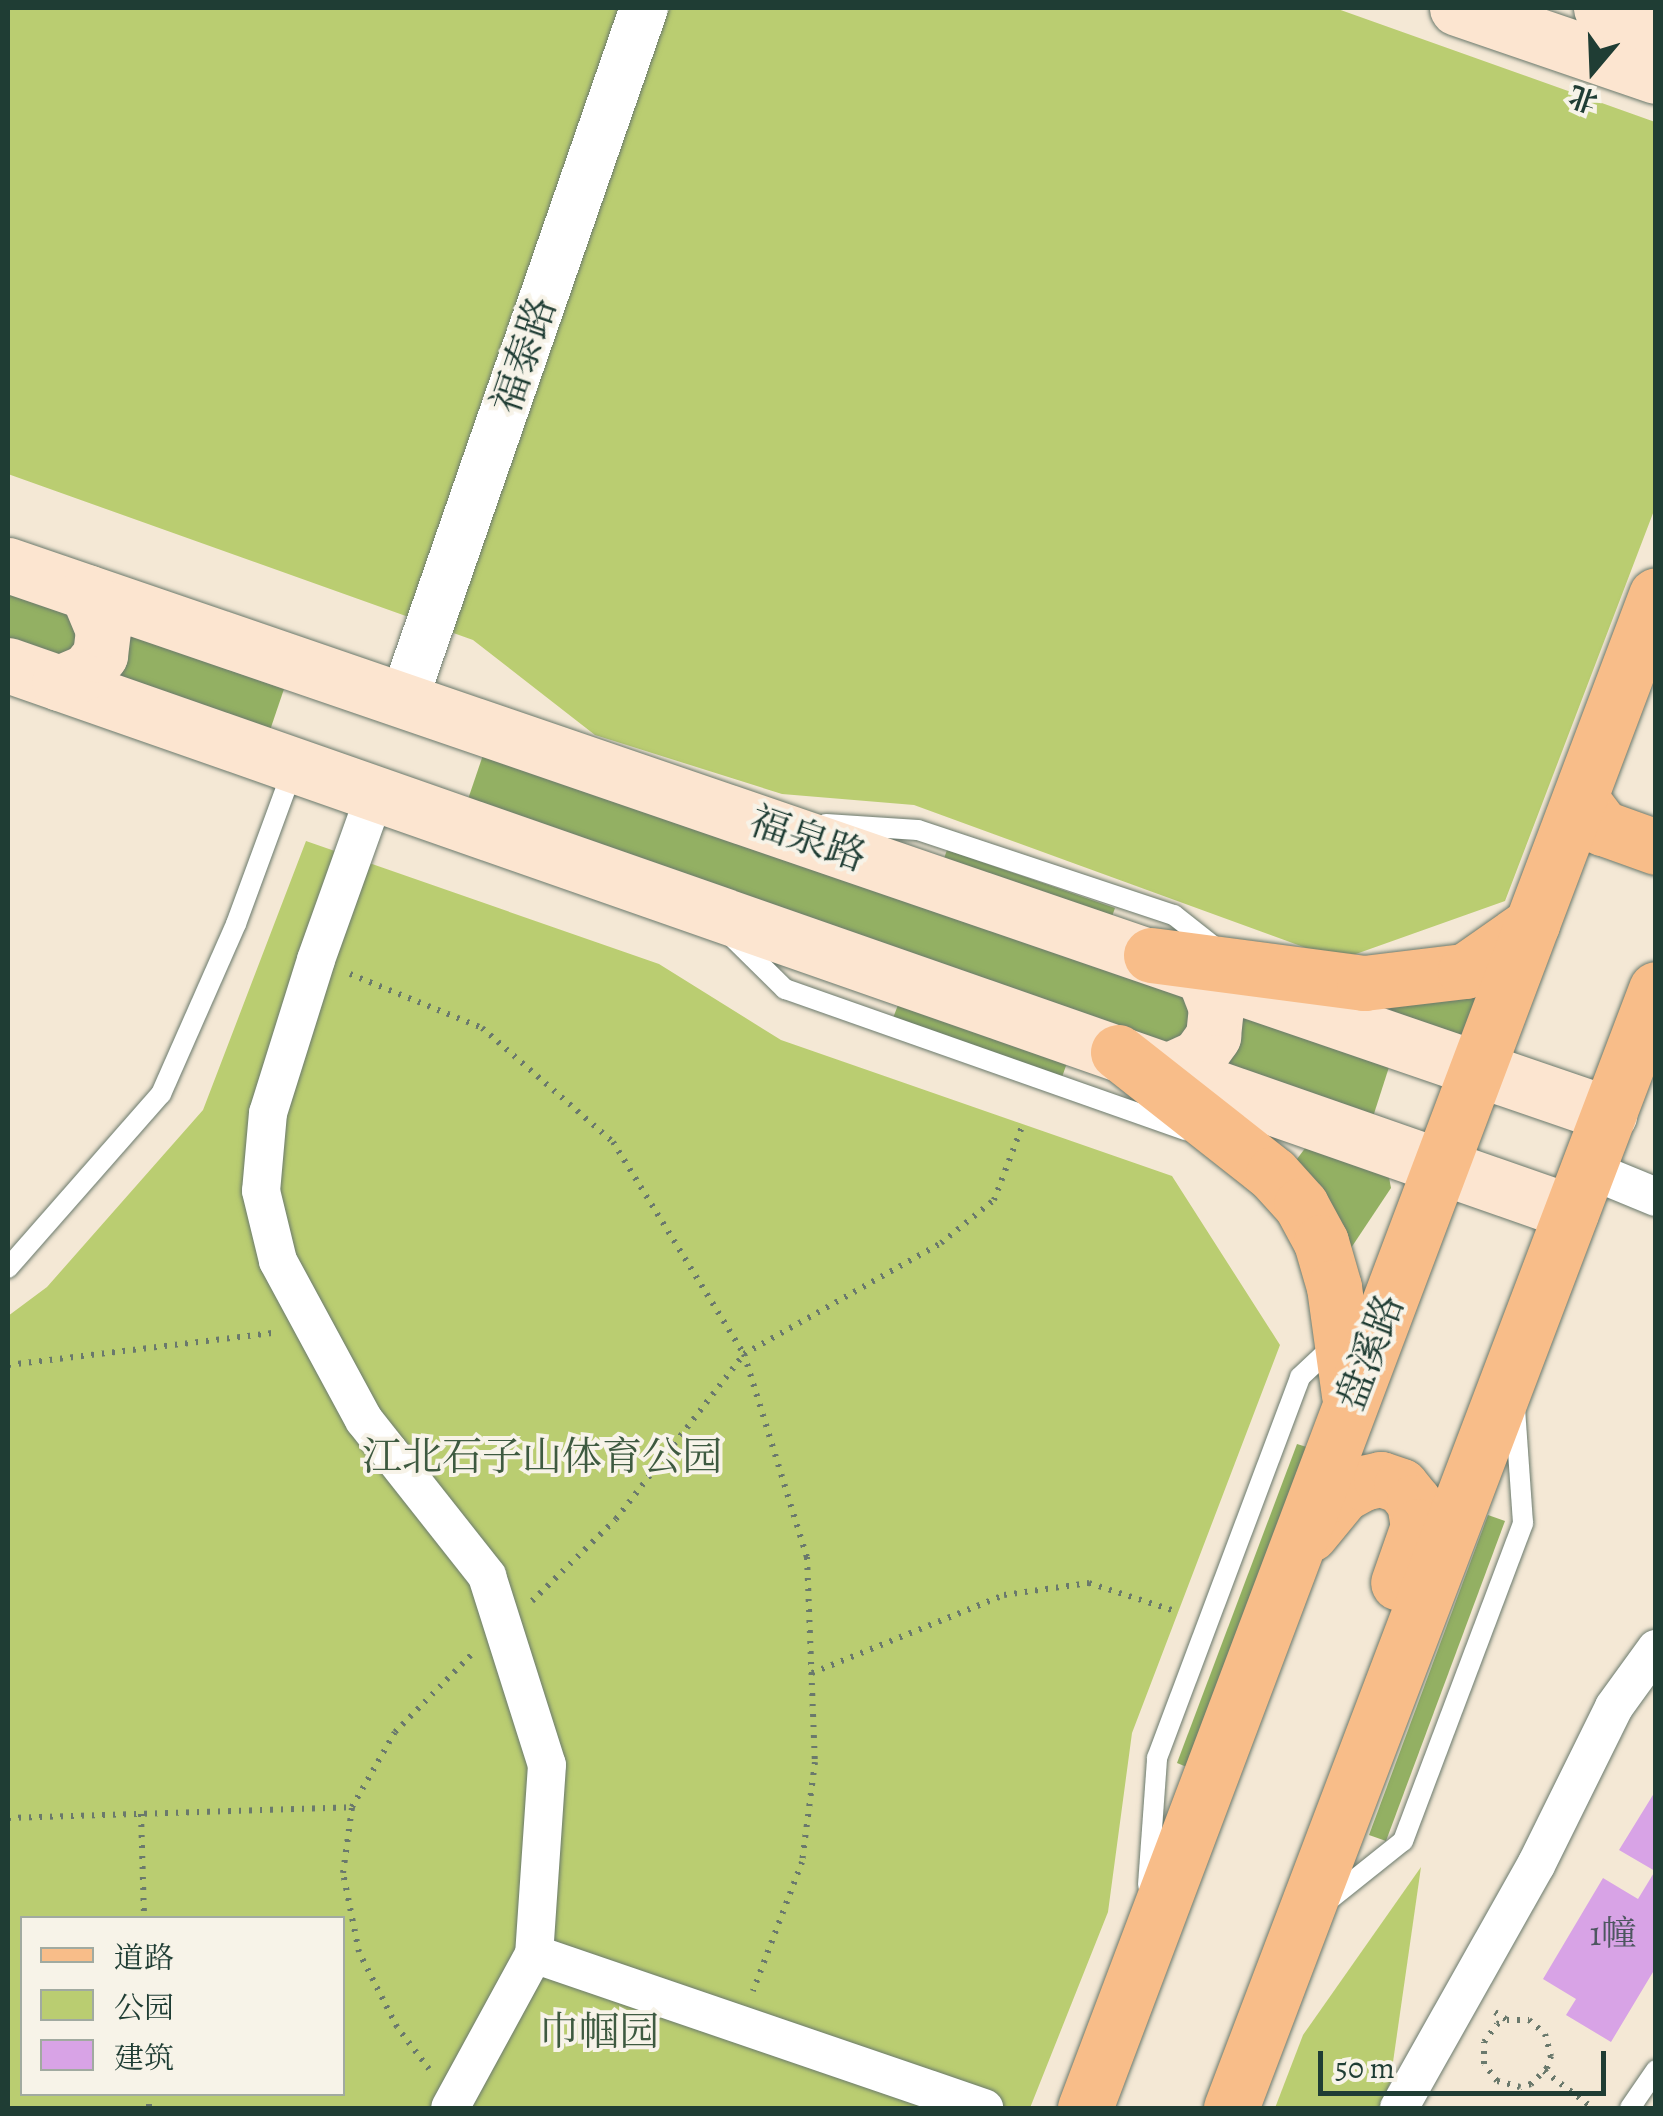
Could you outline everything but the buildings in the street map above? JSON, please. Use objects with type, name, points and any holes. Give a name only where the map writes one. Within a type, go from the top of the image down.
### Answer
[{"type":"main road","points":[[1457,8],[1656,76]]},
{"type":"main road","points":[[1601,8],[1656,26]]},
{"type":"main road","name":"福泉路","points":[[8,564],[1151,955],[1221,970]]},
{"type":"main road","points":[[59,683],[87,671],[100,654],[103,630],[87,592]]},
{"type":"main road","name":"盘溪路","points":[[1085,2108],[1656,594]]},
{"type":"main road","points":[[8,665],[1442,1165],[1580,1190]]},
{"type":"main road","points":[[1580,798],[1603,828],[1656,846]]},
{"type":"main road","points":[[1221,970],[1364,983],[1464,972],[1532,924]]},
{"type":"main road","points":[[1221,970],[1286,1002],[1609,1114]]},
{"type":"main road","points":[[1169,1070],[1198,1057],[1213,1036],[1221,970]]},
{"type":"main road","points":[[1231,2108],[1656,989]]},
{"type":"main road","points":[[1118,1052],[1274,1174],[1301,1205],[1321,1242],[1342,1338],[1350,1404]]},
{"type":"main road","points":[[1298,1548],[1343,1494],[1363,1483],[1381,1479],[1401,1486],[1414,1502],[1418,1526],[1398,1584],[1383,1705]]},
{"type":"street","name":"福泰路","points":[[404,702],[644,8]]},
{"type":"street","points":[[376,792],[316,960],[268,1113],[261,1192],[278,1260],[364,1420],[488,1576],[547,1765],[534,1954],[451,2105]]},
{"type":"street","points":[[1580,1190],[1656,1196]]},
{"type":"street","points":[[1399,2108],[1536,1865],[1614,1707],[1656,1648]]},
{"type":"street","points":[[534,1954],[984,2108]]},
{"type":"lane","points":[[8,1268],[161,1094],[236,924],[295,764]]},
{"type":"lane","points":[[750,819],[918,830],[1174,915],[1221,970]]},
{"type":"lane","points":[[702,906],[785,989],[1241,1150]]},
{"type":"lane","points":[[1142,1957],[1157,1758],[1300,1377],[1394,1289]]},
{"type":"lane","points":[[1303,1921],[1403,1841],[1523,1524],[1512,1368]]},
{"type":"lane","points":[[1630,2108],[1656,2070]]},
{"type":"path","points":[[316,960],[482,1028],[612,1142],[744,1354],[808,1557],[815,1762],[802,1862],[740,2025]]},
{"type":"path","points":[[451,2105],[397,2026],[359,1952],[343,1873],[352,1807],[395,1732],[455,1667],[504,1629],[616,1519],[744,1354],[942,1243],[994,1200],[1022,1124]]},
{"type":"path","points":[[8,1366],[312,1329]]},
{"type":"path","points":[[812,1673],[1004,1596],[1089,1584],[1178,1612]]},
{"type":"path","points":[[8,1818],[352,1807]]},
{"type":"path","points":[[141,1814],[144,1916]]},
{"type":"path","points":[[1518,2018],[1538,2026],[1550,2045],[1544,2072],[1520,2086],[1497,2081],[1484,2064],[1489,2032],[1497,2024],[1518,2018]]},
{"type":"path","points":[[1544,2072],[1592,2108]]},
{"type":"green space","points":[[8,8],[1335,8],[1655,122],[1655,508],[1505,901],[1339,960],[914,805],[782,794],[595,735],[473,640],[8,474]]},
{"type":"green space","points":[[8,591],[79,616],[83,649],[57,669],[8,652]]},
{"type":"green space","points":[[119,631],[284,689],[266,742],[102,685]]},
{"type":"green space","points":[[483,755],[1190,996],[1193,1027],[1169,1051],[464,811]]},
{"type":"green space","name":"江北石子山体育公园","points":[[306,841],[659,964],[781,1040],[1172,1176],[1280,1345],[1132,1733],[1108,1912],[1030,2108],[8,2108],[8,1316],[47,1287],[203,1110]]},
{"type":"green space","points":[[947,850],[1115,908],[1110,922],[942,864]]},
{"type":"green space","points":[[1484,980],[1462,1043],[1389,1018],[1393,995]]},
{"type":"green space","points":[[898,1005],[1067,1063],[1062,1077],[893,1018]]},
{"type":"green space","points":[[1234,1011],[1390,1064],[1371,1123],[1212,1069]]},
{"type":"green space","points":[[1309,1143],[1388,1172],[1391,1188],[1345,1257],[1288,1171]]},
{"type":"green space","points":[[1297,1444],[1313,1449],[1194,1770],[1177,1763]]},
{"type":"green space","points":[[1488,1515],[1505,1521],[1386,1841],[1369,1835]]},
{"type":"green space","points":[[1421,1867],[1390,2083],[1380,2108],[1275,2108],[1303,2035]]},
{"type":"park label","name":"巾帼园","points":[[599,2032]]}]
